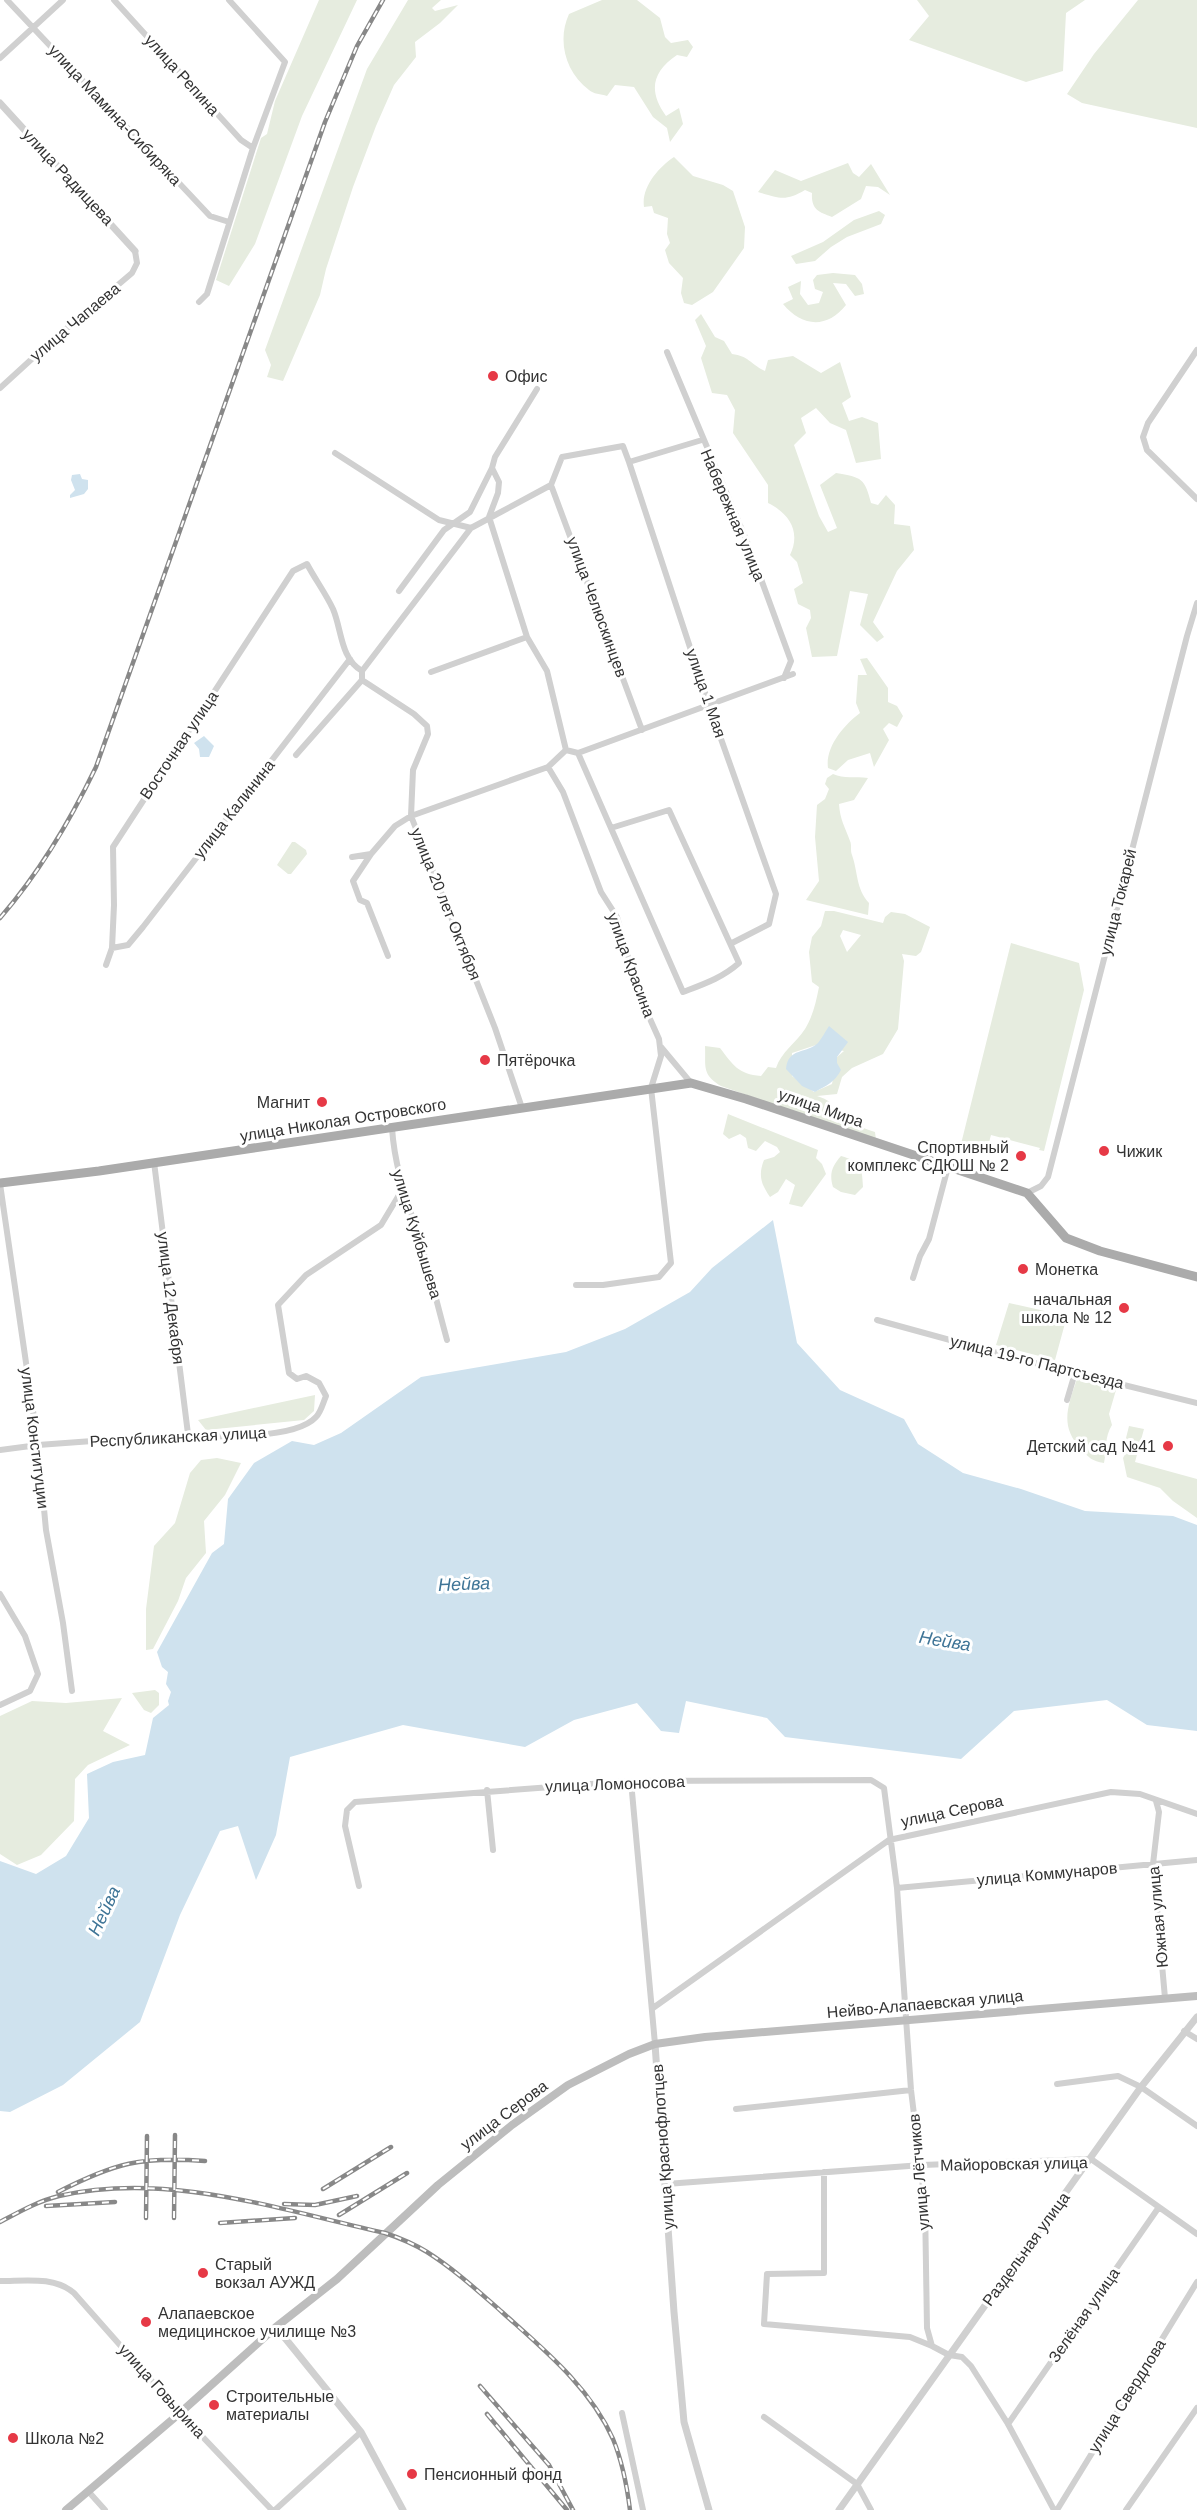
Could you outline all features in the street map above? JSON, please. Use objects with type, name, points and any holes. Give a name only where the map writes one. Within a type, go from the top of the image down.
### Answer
[{"type":"main road","name":"улица Мира","points":[[691,1083],[746,1099],[1028,1193]]},
{"type":"main road","name":"улица Николая Островского","points":[[0,1183],[691,1083]]},
{"type":"main road","points":[[1028,1193],[1066,1238],[1100,1251],[1197,1277]]},
{"type":"main road","name":"Нейво-Алапаевская улица","points":[[655,2044],[705,2037],[1197,1996]]},
{"type":"main road","name":"улица Серова","points":[[66,2510],[276,2327],[337,2279],[438,2186],[528,2113],[568,2085],[629,2054],[655,2044]]},
{"type":"street","name":"улица Мамина-Сибиряка","points":[[7,0],[210,216],[229,222]]},
{"type":"street","points":[[0,58],[63,0]]},
{"type":"street","name":"улица Репина","points":[[114,0],[241,140],[253,148]]},
{"type":"street","points":[[199,302],[207,294],[253,148],[285,62],[229,0]]},
{"type":"street","name":"улица Радищева","points":[[0,103],[135,251]]},
{"type":"street","name":"улица Чапаева","points":[[0,388],[132,273],[137,263],[135,251]]},
{"type":"street","points":[[1197,350],[1148,423],[1143,437],[1147,450],[1197,499]]},
{"type":"street","name":"Набережная улица","points":[[667,352],[702,440],[750,549],[791,661],[784,678]]},
{"type":"street","points":[[399,591],[444,530],[470,512],[492,468],[495,457],[537,389]]},
{"type":"street","points":[[362,680],[362,671],[471,528],[551,485],[562,457],[623,446],[629,462],[702,440]]},
{"type":"street","points":[[335,453],[440,520],[471,528]]},
{"type":"street","name":"улица 1 Мая","points":[[629,462],[709,705],[776,894],[769,924],[732,943]]},
{"type":"street","points":[[492,468],[499,482],[498,494],[489,517],[527,637],[547,671],[566,750]]},
{"type":"street","name":"улица Челюскинцев","points":[[551,485],[642,730]]},
{"type":"street","name":"Восточная улица","points":[[106,965],[112,948],[113,847],[292,571],[307,564],[333,609],[340,638],[350,659]]},
{"type":"street","name":"улица Токарей","points":[[1028,1193],[1041,1186],[1047,1177],[1197,603]]},
{"type":"street","points":[[431,672],[527,637]]},
{"type":"street","points":[[350,659],[362,671]]},
{"type":"street","name":"улица Калинина","points":[[112,948],[128,945],[144,927],[350,659]]},
{"type":"street","points":[[566,750],[578,753],[793,674]]},
{"type":"street","name":"улица Калинина","points":[[296,755],[362,680]]},
{"type":"street","name":"улица 20 лет Октября","points":[[362,680],[414,714],[427,726],[428,734],[413,770],[411,816],[495,1028],[522,1108]]},
{"type":"street","points":[[388,956],[367,903],[360,900],[353,881],[371,854],[395,826],[411,816],[548,767],[566,750]]},
{"type":"street","name":"улица Красина","points":[[578,753],[683,992],[711,982],[740,963],[732,943]]},
{"type":"street","name":"улица Красина","points":[[548,767],[563,792],[601,892],[617,917],[637,990],[657,1033],[660,1046],[658,1068],[651,1088],[671,1263],[659,1277],[603,1285],[576,1285]]},
{"type":"street","points":[[611,828],[669,810],[732,943]]},
{"type":"street","points":[[352,857],[371,854]]},
{"type":"street","points":[[660,1046],[691,1083]]},
{"type":"street","name":"улица Куйбышева","points":[[392,1128],[394,1158],[402,1190],[424,1252],[447,1340]]},
{"type":"street","name":"улица 12 Декабря","points":[[154,1162],[188,1434]]},
{"type":"street","points":[[913,1278],[920,1256],[929,1239],[948,1167]]},
{"type":"street","name":"улица Конституции","points":[[0,1183],[38,1445],[46,1530],[63,1623],[72,1691]]},
{"type":"street","name":"Республиканская улица","points":[[0,1450],[188,1434],[212,1437],[262,1435],[303,1425],[315,1418],[326,1396],[319,1383],[306,1376],[297,1379],[289,1373],[278,1305],[306,1275],[381,1225],[402,1190]]},
{"type":"street","name":"улица 19-го Партсъезда","points":[[877,1320],[1197,1403]]},
{"type":"street","points":[[1067,1400],[1075,1373]]},
{"type":"street","points":[[0,1594],[25,1636],[38,1674],[30,1691],[0,1705]]},
{"type":"street","name":"улица Ломоносова","points":[[359,1887],[345,1826],[347,1810],[355,1802],[486,1790],[631,1781],[872,1780],[884,1788]]},
{"type":"street","name":"улица Краснофлотцев","points":[[631,1781],[653,2008],[684,2422],[709,2510]]},
{"type":"street","name":"улица Лётчиков","points":[[884,1788],[897,1888],[911,2090],[922,2165],[925,2204],[925,2311],[932,2346]]},
{"type":"street","points":[[486,1790],[493,1850]]},
{"type":"street","name":"улица Серова","points":[[653,2008],[890,1840],[1111,1792],[1137,1794],[1197,1814]]},
{"type":"street","name":"Южная улица","points":[[1156,1801],[1159,1812],[1152,1864],[1165,1998]]},
{"type":"street","name":"улица Коммунаров","points":[[897,1888],[1197,1860]]},
{"type":"street","name":"Раздельная улица","points":[[839,2510],[1141,2087],[1197,2017]]},
{"type":"street","points":[[1184,2031],[1197,2039]]},
{"type":"street","points":[[1058,2084],[1118,2076],[1141,2087],[1197,2126]]},
{"type":"street","points":[[736,2109],[911,2090]]},
{"type":"street","name":"Майоровская улица","points":[[666,2184],[922,2165],[1091,2159],[1197,2234]]},
{"type":"street","points":[[824,2172],[824,2273],[767,2274],[764,2324],[910,2337],[949,2355],[962,2357],[971,2366],[1008,2424],[1055,2510]]},
{"type":"street","name":"Зелёная улица","points":[[1008,2424],[1159,2207]]},
{"type":"street","name":"улица Говырина","points":[[0,2281],[47,2281],[64,2285],[74,2293],[180,2413],[273,2510]]},
{"type":"street","name":"улица Свердлова","points":[[1055,2510],[1197,2282]]},
{"type":"street","points":[[276,2327],[361,2432],[403,2510]]},
{"type":"street","points":[[1126,2510],[1197,2408]]},
{"type":"street","points":[[622,2414],[643,2510]]},
{"type":"street","points":[[764,2417],[857,2484],[871,2510]]},
{"type":"street","points":[[273,2510],[361,2432]]},
{"type":"street","points":[[88,2491],[105,2510]]},
{"type":"shaded area","points":[[319,0],[357,0],[302,116],[255,244],[229,286],[216,280],[261,138],[267,134],[275,101]]},
{"type":"shaded area","points":[[408,0],[441,0],[432,8],[435,11],[458,5],[440,23],[415,42],[416,57],[394,85],[376,126],[353,187],[326,269],[320,295],[283,381],[267,377],[271,365],[265,350],[367,69]]},
{"type":"shaded area","points":[[602,0],[637,0],[660,18],[665,37],[671,43],[688,40],[693,47],[687,57],[677,55],[669,61],[662,68],[655,82],[657,98],[666,116],[679,108],[683,124],[670,142],[667,128],[653,117],[634,87],[615,85],[607,96],[595,93],[581,83],[569,65],[564,34],[569,14]]},
{"type":"shaded area","points":[[917,0],[1085,0],[1066,13],[1063,71],[1026,82],[909,40],[929,16]]},
{"type":"shaded area","points":[[1138,0],[1197,0],[1197,128],[1082,103],[1067,94],[1094,54]]},
{"type":"shaded area","points":[[674,157],[693,176],[723,185],[733,191],[745,227],[744,248],[713,292],[692,305],[684,303],[681,293],[683,278],[669,263],[665,250],[670,243],[667,234],[668,218],[654,213],[652,206],[644,207],[645,192],[652,178]]},
{"type":"shaded area","points":[[848,163],[853,173],[859,177],[871,164],[890,195],[878,187],[866,186],[861,199],[832,217],[816,209],[812,193],[805,190],[782,198],[758,192],[775,170],[801,181]]},
{"type":"shaded area","points":[[879,211],[885,215],[881,224],[847,237],[815,261],[796,264],[791,256],[823,242],[854,220]]},
{"type":"shaded area","points":[[833,273],[855,275],[862,284],[864,294],[855,296],[846,284],[833,283],[846,305],[839,313],[823,321],[806,321],[790,312],[783,304],[793,299],[788,287],[801,281],[800,294],[808,305],[819,303],[823,292],[815,289],[813,280],[817,275]]},
{"type":"shaded area","points":[[701,314],[715,337],[724,341],[732,354],[746,358],[765,371],[768,360],[793,356],[821,373],[840,362],[851,397],[842,403],[849,421],[862,417],[878,423],[881,459],[856,463],[846,430],[830,423],[816,408],[801,418],[806,433],[794,445],[819,516],[828,532],[837,528],[820,485],[836,473],[861,480],[867,489],[871,503],[878,505],[886,495],[895,505],[894,524],[910,526],[914,550],[897,571],[873,622],[884,637],[877,642],[860,625],[868,594],[850,591],[837,656],[812,657],[806,628],[811,618],[810,610],[798,604],[794,589],[803,583],[797,562],[790,555],[794,531],[788,518],[768,503],[768,485],[733,433],[735,410],[727,395],[712,393],[701,358],[706,346],[695,320]]},
{"type":"shaded area","points":[[867,658],[888,688],[888,702],[897,706],[903,716],[897,727],[889,723],[883,729],[889,740],[874,767],[870,753],[848,760],[836,771],[828,768],[829,752],[842,730],[860,713],[856,703],[858,675],[867,675],[860,659]]},
{"type":"shaded area","points":[[833,774],[868,778],[854,800],[839,804],[851,843],[851,853],[859,886],[869,903],[868,915],[806,900],[819,881],[815,837],[817,805],[825,799],[829,789],[825,784],[827,778]]},
{"type":"shaded area","points":[[292,842],[306,850],[307,854],[291,874],[288,874],[277,865]]},
{"type":"shaded area","points":[[825,911],[834,911],[883,923],[885,917],[891,912],[905,914],[930,927],[921,952],[916,956],[902,954],[904,961],[898,1029],[883,1054],[852,1068],[842,1077],[837,1094],[817,1096],[829,1101],[847,1120],[875,1132],[876,1140],[721,1086],[707,1073],[705,1046],[720,1048],[741,1071],[753,1075],[761,1076],[768,1067],[776,1068],[781,1057],[805,1029],[814,1009],[819,987],[812,982],[809,952],[812,937],[821,926]],"holes":[[[843,930],[861,935],[847,952],[840,936]],[[816,1045],[844,1051],[837,1057],[832,1084],[814,1092],[792,1076],[792,1053]]]},
{"type":"shaded area","points":[[1011,943],[1079,963],[1084,990],[1044,1151],[991,1135],[986,1154],[960,1148]]},
{"type":"shaded area","points":[[728,1114],[818,1150],[816,1158],[822,1164],[826,1174],[802,1207],[789,1204],[795,1185],[786,1179],[778,1192],[770,1197],[761,1179],[762,1165],[764,1160],[780,1152],[777,1147],[765,1141],[756,1151],[748,1148],[746,1138],[740,1134],[729,1139],[723,1134]]},
{"type":"shaded area","points":[[841,1156],[853,1160],[861,1170],[863,1187],[855,1195],[841,1192],[833,1187],[832,1170]]},
{"type":"shaded area","points":[[1009,1303],[1067,1316],[1055,1360],[996,1345]]},
{"type":"shaded area","points":[[1077,1379],[1116,1390],[1109,1414],[1112,1425],[1107,1439],[1104,1463],[1089,1457],[1070,1432],[1067,1416]]},
{"type":"shaded area","points":[[315,1395],[314,1411],[304,1420],[206,1430],[198,1420]]},
{"type":"shaded area","points":[[1129,1426],[1144,1429],[1135,1462],[1197,1479],[1197,1518],[1173,1501],[1160,1488],[1127,1477],[1123,1458],[1131,1444],[1126,1438]]},
{"type":"shaded area","points":[[217,1458],[241,1463],[225,1495],[204,1521],[206,1553],[186,1578],[178,1601],[153,1649],[146,1650],[146,1609],[154,1546],[175,1523],[190,1473],[201,1460]]},
{"type":"shaded area","points":[[155,1690],[159,1693],[159,1705],[151,1713],[144,1710],[132,1693]]},
{"type":"shaded area","points":[[122,1698],[103,1731],[130,1745],[88,1765],[75,1779],[74,1821],[41,1855],[17,1865],[0,1854],[0,1716],[32,1701],[66,1703]]},
{"type":"water","points":[[80,474],[82,479],[88,480],[88,489],[84,494],[70,498],[75,490],[71,480],[72,475]]},
{"type":"water","points":[[204,736],[214,746],[209,757],[200,757],[199,749],[194,743]]},
{"type":"water","points":[[829,1026],[848,1042],[837,1057],[841,1070],[836,1078],[815,1092],[802,1086],[786,1069],[787,1062],[794,1054],[818,1043]]},
{"type":"water","name":"Нейва","points":[[773,1220],[797,1343],[840,1390],[904,1419],[918,1444],[963,1473],[1021,1489],[1085,1511],[1173,1516],[1197,1525],[1197,1731],[1147,1725],[1107,1700],[1014,1711],[961,1759],[785,1737],[767,1718],[686,1701],[679,1733],[661,1731],[637,1703],[574,1720],[525,1747],[403,1725],[290,1757],[276,1835],[256,1880],[238,1826],[220,1831],[180,1915],[140,2022],[63,2085],[10,2112],[0,2111],[0,1861],[36,1874],[66,1856],[89,1818],[87,1774],[113,1762],[145,1755],[153,1718],[169,1705],[171,1692],[166,1684],[168,1672],[162,1667],[157,1652],[212,1553],[224,1544],[228,1499],[254,1463],[292,1441],[314,1445],[341,1433],[421,1377],[566,1352],[625,1329],[690,1292],[712,1268]]},
{"type":"railway","points":[[0,918],[15,901],[53,846],[96,767],[325,122],[357,46],[383,0]]},
{"type":"railway","points":[[174,2218],[175,2135]]},
{"type":"railway","points":[[146,2218],[147,2136]]},
{"type":"railway","points":[[323,2189],[391,2147]]},
{"type":"railway","points":[[58,2192],[96,2174],[129,2164],[163,2160],[205,2161]]},
{"type":"railway","points":[[339,2215],[407,2173]]},
{"type":"railway","points":[[0,2222],[36,2204],[59,2196],[100,2189],[141,2188],[224,2196],[385,2233],[407,2241],[466,2280],[549,2355],[579,2386],[592,2402],[613,2439],[624,2474],[630,2510]]},
{"type":"railway","points":[[284,2204],[315,2205],[357,2196]]},
{"type":"railway","points":[[46,2206],[115,2202]]},
{"type":"railway","points":[[220,2223],[295,2218]]},
{"type":"railway","points":[[480,2386],[549,2465],[573,2510]]},
{"type":"railway","points":[[487,2414],[567,2510]]},
{"type":"place","name":"Офис","points":[[493,376]]},
{"type":"place","name":"Пятёрочка","points":[[485,1060]]},
{"type":"place","name":"Магнит","points":[[322,1102]]},
{"type":"place","name":"Чижик","points":[[1104,1151]]},
{"type":"place","name":"Спортивный комплекс СДЮШ № 2","points":[[1021,1156]]},
{"type":"place","name":"Монетка","points":[[1023,1269]]},
{"type":"place","name":"начальная школа № 12","points":[[1124,1308]]},
{"type":"place","name":"Детский сад №41","points":[[1168,1446]]},
{"type":"place","name":"Старый вокзал АУЖД","points":[[203,2273]]},
{"type":"place","name":"Алапаевское медицинское училище №3","points":[[146,2322]]},
{"type":"place","name":"Строительные материалы","points":[[214,2405]]},
{"type":"place","name":"Школа №2","points":[[13,2438]]},
{"type":"place","name":"Пенсионный фонд","points":[[412,2474]]}]
